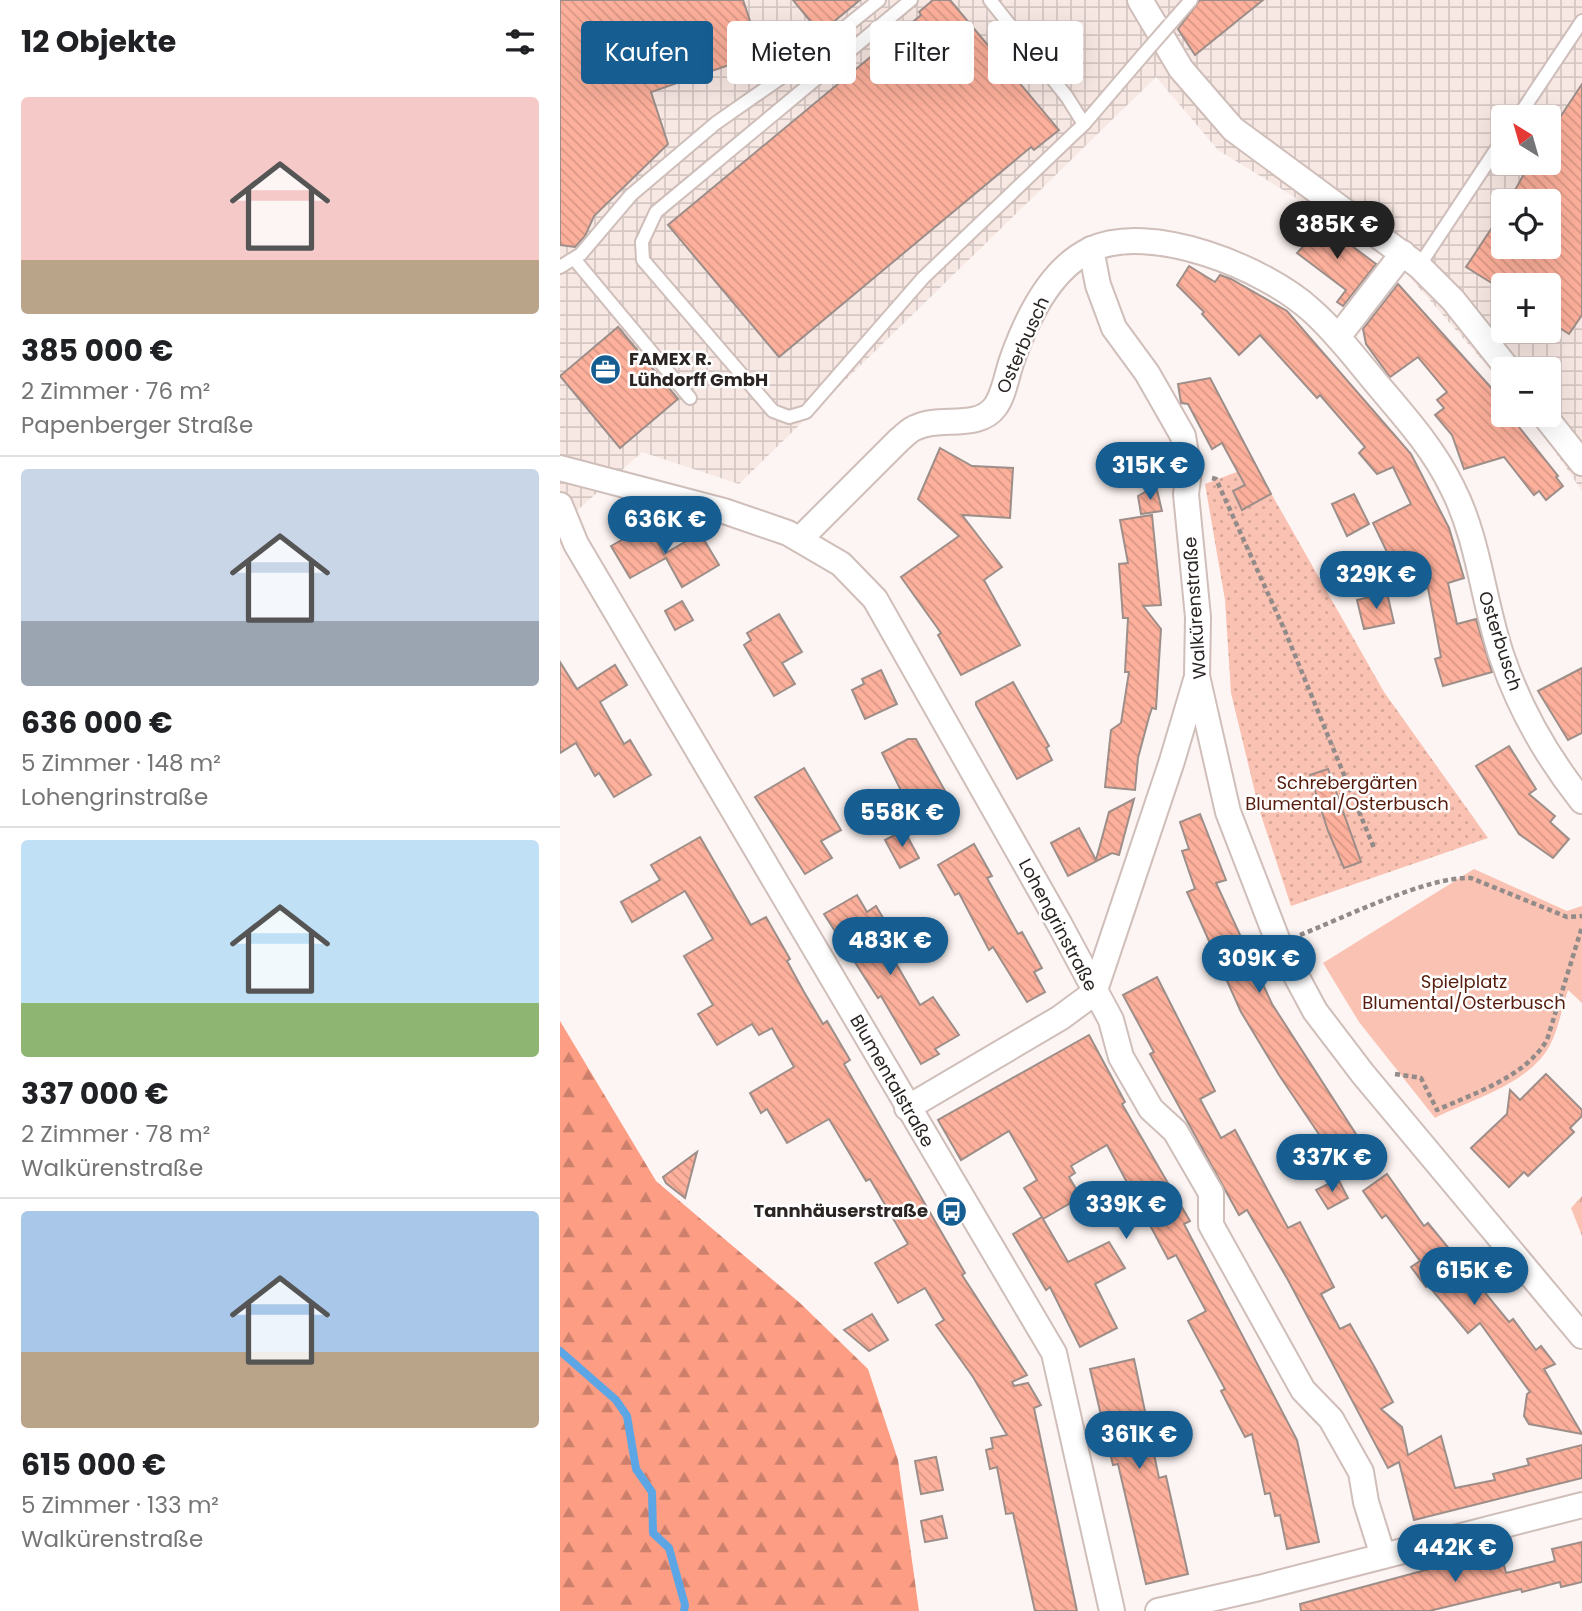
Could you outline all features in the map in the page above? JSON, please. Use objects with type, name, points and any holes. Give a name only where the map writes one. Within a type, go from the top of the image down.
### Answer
[{"type":"street","points":[[1140,0],[1181,69],[1233,129],[1411,260],[1453,300],[1498,357]]},
{"type":"street","name":"Osterbusch","points":[[801,538],[890,449],[917,426],[978,419],[995,407],[1032,314],[1054,279],[1091,249],[1123,241],[1160,242],[1216,256],[1266,280],[1309,307],[1338,337],[1430,447],[1454,489],[1502,656],[1518,698],[1558,770],[1582,802]]},
{"type":"street","name":"Walkürenstraße","points":[[1091,249],[1098,285],[1114,328],[1147,373],[1183,436],[1189,471],[1186,494],[1198,617],[1197,676],[1228,812],[1279,944],[1315,1011],[1363,1074],[1582,1336]]},
{"type":"street","points":[[1338,337],[1411,260]]},
{"type":"street","points":[[1554,427],[1582,463]]},
{"type":"street","name":"Lohengrinstraße","points":[[560,468],[724,511],[801,538],[841,564],[875,599],[1060,925],[1094,993],[1111,1020],[1121,1056],[1151,1109],[1175,1130],[1211,1193],[1211,1225],[1217,1237],[1303,1390],[1331,1419],[1362,1472],[1366,1502],[1382,1556]]},
{"type":"street","name":"Blumentalstraße","points":[[560,505],[576,544],[1054,1353],[1112,1611]]},
{"type":"street","points":[[907,1108],[1060,1018],[1094,993],[1172,761],[1197,676]]},
{"type":"street","points":[[1158,1611],[1582,1505]]},
{"type":"lane","points":[[560,267],[575,260],[631,195],[716,123],[792,70],[879,0]]},
{"type":"lane","points":[[911,0],[656,212],[642,242],[643,260],[772,411],[789,417],[806,412],[923,278],[1084,124],[1191,0]]},
{"type":"lane","points":[[990,0],[1068,97],[1084,124]]},
{"type":"lane","points":[[1526,105],[1582,21]]},
{"type":"lane","points":[[1411,260],[1491,155]]},
{"type":"lane","points":[[575,260],[690,398]]},
{"type":"path","points":[[1189,471],[1216,480],[1285,631],[1374,848]]},
{"type":"path","points":[[1279,944],[1414,890],[1460,877],[1471,878],[1567,917],[1582,916]]},
{"type":"path","points":[[1363,1074],[1421,1078],[1437,1110],[1516,1072],[1537,1057],[1547,1040],[1582,927]]},
{"type":"shaded area","points":[[560,0],[1582,0],[1582,491],[1538,427],[1561,427],[1561,357],[1491,357],[1491,370],[1393,258],[1218,150],[1156,77],[739,484],[642,452],[560,526]]},
{"type":"green space","name":"Schrebergärten Blumental/Osterbusch","points":[[1255,465],[1384,692],[1488,838],[1291,906],[1259,809],[1231,693],[1225,600],[1205,484]]},
{"type":"green space","name":"Spielplatz Blumental/Osterbusch","points":[[1474,869],[1567,911],[1582,906],[1582,1003],[1568,990],[1549,1047],[1527,1071],[1498,1090],[1435,1118],[1359,1022],[1323,963]]},
{"type":"green space","points":[[560,1021],[656,1181],[800,1303],[868,1369],[898,1460],[919,1611],[560,1611]]},
{"type":"green space","points":[[1582,1196],[1582,1236],[1571,1208]]},
{"type":"building","points":[[560,0],[743,0],[750,21],[727,21],[727,66],[713,71],[713,21],[581,21],[581,84],[674,84],[651,92],[668,144],[594,216],[585,236],[575,247],[560,245]]},
{"type":"building","points":[[793,0],[860,0],[835,21],[810,21]]},
{"type":"building","points":[[933,0],[950,0],[968,21],[914,21],[921,15],[919,12]]},
{"type":"building","points":[[1200,0],[1263,0],[1195,55],[1178,29]]},
{"type":"building","points":[[974,29],[988,45],[988,84],[1020,84],[1059,130],[1034,150],[1031,147],[779,357],[668,225],[838,84],[856,84],[856,69],[870,57],[870,84],[974,84]]},
{"type":"building","points":[[1582,84],[1582,315],[1569,334],[1561,329],[1561,273],[1491,273],[1491,283],[1466,267],[1491,229],[1491,259],[1561,259],[1561,189],[1516,189],[1523,175],[1561,175],[1561,116]]},
{"type":"building","points":[[1323,224],[1376,264],[1343,306],[1337,302],[1346,290],[1297,253]]},
{"type":"building","points":[[1189,266],[1215,282],[1220,275],[1231,279],[1287,311],[1411,454],[1449,528],[1464,578],[1448,583],[1457,624],[1476,619],[1492,672],[1443,686],[1435,659],[1441,657],[1428,588],[1398,596],[1393,577],[1398,575],[1373,523],[1411,504],[1393,467],[1377,474],[1359,453],[1365,447],[1320,395],[1317,398],[1260,335],[1239,355],[1202,314],[1204,312],[1177,285]]},
{"type":"building","points":[[1398,284],[1491,388],[1491,427],[1519,427],[1563,486],[1546,500],[1539,491],[1534,495],[1504,457],[1464,469],[1452,435],[1435,415],[1444,408],[1437,400],[1447,392],[1418,357],[1390,377],[1366,344],[1363,329]]},
{"type":"building","points":[[618,327],[678,399],[620,448],[560,376]]},
{"type":"building","points":[[1210,378],[1271,494],[1242,510],[1233,491],[1245,485],[1222,443],[1212,449],[1188,404],[1181,403],[1178,384]]},
{"type":"building","points":[[940,448],[972,466],[1013,468],[1010,518],[962,515],[1002,567],[984,580],[1020,645],[961,675],[938,635],[941,633],[901,577],[959,536],[918,499]]},
{"type":"building","points":[[1156,486],[1162,511],[1141,514],[1138,496]]},
{"type":"building","points":[[1354,494],[1369,524],[1347,536],[1332,504]]},
{"type":"building","points":[[1152,515],[1161,605],[1143,606],[1161,629],[1156,709],[1152,708],[1138,758],[1135,790],[1105,787],[1111,730],[1121,723],[1129,672],[1125,672],[1128,618],[1123,618],[1119,564],[1128,563],[1120,520]]},
{"type":"building","points":[[648,525],[664,554],[700,533],[719,565],[682,587],[666,558],[630,578],[611,546]]},
{"type":"building","points":[[1387,593],[1394,623],[1364,629],[1357,600]]},
{"type":"building","points":[[682,601],[693,620],[675,630],[665,611]]},
{"type":"building","points":[[779,614],[802,652],[782,663],[795,684],[774,696],[744,645],[751,640],[747,633]]},
{"type":"building","points":[[560,662],[577,689],[615,665],[627,685],[600,702],[624,744],[630,740],[651,775],[614,797],[599,773],[595,776],[576,743],[560,753]]},
{"type":"building","points":[[1582,668],[1582,733],[1568,740],[1538,691]]},
{"type":"building","points":[[881,670],[897,704],[865,719],[852,690],[864,684],[862,679]]},
{"type":"building","points":[[1013,682],[1049,746],[1046,748],[1052,760],[1017,779],[976,705],[976,702]]},
{"type":"building","points":[[908,739],[916,739],[954,807],[919,826],[882,753]]},
{"type":"building","points":[[1509,746],[1536,789],[1529,794],[1555,816],[1550,822],[1569,839],[1553,858],[1519,834],[1476,766]]},
{"type":"building","points":[[804,768],[841,830],[821,841],[832,858],[805,874],[755,797]]},
{"type":"building","points":[[1328,769],[1361,862],[1344,868],[1328,831],[1310,775]]},
{"type":"building","points":[[1134,799],[1119,855],[1112,853],[1068,876],[1051,843],[1079,828],[1096,860],[1109,812]]},
{"type":"building","points":[[1200,814],[1226,880],[1216,883],[1272,1004],[1363,1145],[1337,1161],[1279,1075],[1241,1012],[1187,892],[1195,889],[1182,851],[1189,849],[1180,822]]},
{"type":"building","points":[[904,830],[919,858],[900,868],[885,840]]},
{"type":"building","points":[[700,837],[751,925],[766,917],[790,959],[787,961],[804,992],[823,1024],[827,1021],[850,1060],[844,1064],[965,1273],[962,1275],[1027,1375],[1012,1382],[1014,1386],[1028,1383],[1041,1405],[1034,1408],[1077,1611],[1035,1611],[1013,1513],[1006,1514],[997,1467],[990,1469],[986,1450],[993,1448],[991,1438],[1007,1435],[973,1377],[936,1325],[944,1320],[925,1288],[898,1303],[875,1263],[908,1244],[870,1179],[866,1181],[829,1119],[787,1143],[767,1109],[761,1113],[750,1093],[794,1067],[772,1028],[759,1035],[752,1024],[717,1045],[698,1014],[713,1005],[684,956],[713,939],[685,891],[632,922],[621,902],[660,880],[651,865]]},
{"type":"building","points":[[974,844],[992,876],[987,878],[1018,934],[1022,932],[1042,968],[1034,972],[1045,992],[1027,1002],[993,947],[989,950],[959,893],[955,895],[938,865]]},
{"type":"building","points":[[857,895],[867,912],[876,906],[900,947],[890,953],[920,1005],[933,997],[959,1035],[935,1049],[939,1054],[921,1064],[881,996],[878,998],[824,914]]},
{"type":"building","points":[[1157,977],[1215,1091],[1200,1099],[1221,1138],[1235,1130],[1288,1228],[1300,1222],[1334,1287],[1321,1294],[1340,1329],[1350,1324],[1375,1368],[1393,1402],[1381,1409],[1402,1427],[1408,1455],[1441,1436],[1455,1488],[1495,1480],[1493,1474],[1529,1465],[1527,1459],[1582,1445],[1582,1478],[1414,1520],[1399,1462],[1388,1468],[1288,1280],[1247,1210],[1239,1215],[1150,1054],[1154,1052],[1123,995]]},
{"type":"building","points":[[1089,1035],[1125,1102],[1122,1104],[1190,1221],[1184,1224],[1297,1440],[1319,1542],[1287,1549],[1280,1515],[1275,1516],[1270,1493],[1265,1494],[1252,1434],[1245,1437],[1221,1391],[1225,1389],[1188,1321],[1206,1311],[1176,1255],[1168,1259],[1107,1145],[1071,1166],[1075,1173],[1069,1177],[1081,1197],[1043,1219],[1068,1262],[1109,1242],[1125,1268],[1095,1284],[1117,1328],[1080,1347],[1050,1287],[1046,1290],[1013,1234],[1042,1217],[1024,1188],[1037,1180],[1009,1131],[961,1160],[938,1120]]},
{"type":"building","points":[[1546,1074],[1582,1110],[1582,1116],[1570,1128],[1574,1132],[1528,1176],[1524,1172],[1509,1187],[1471,1148],[1507,1114],[1510,1090],[1520,1100]]},
{"type":"building","points":[[697,1152],[685,1198],[666,1183],[663,1177]]},
{"type":"building","points":[[1387,1174],[1424,1226],[1428,1223],[1509,1322],[1513,1319],[1536,1350],[1541,1346],[1555,1364],[1544,1369],[1582,1434],[1529,1424],[1524,1416],[1527,1394],[1530,1392],[1480,1323],[1468,1333],[1411,1267],[1420,1261],[1386,1215],[1382,1218],[1363,1191]]},
{"type":"building","points":[[1338,1179],[1348,1198],[1328,1209],[1316,1190]]},
{"type":"building","points":[[872,1314],[888,1340],[869,1351],[844,1330]]},
{"type":"building","points":[[1134,1359],[1159,1478],[1166,1476],[1188,1574],[1146,1584],[1118,1464],[1113,1465],[1090,1369]]},
{"type":"building","points":[[936,1457],[943,1490],[921,1494],[915,1461]]},
{"type":"building","points":[[942,1516],[947,1538],[925,1542],[921,1521]]},
{"type":"building","points":[[1582,1542],[1582,1582],[1561,1587],[1560,1582],[1522,1592],[1521,1589],[1429,1611],[1301,1611],[1300,1604],[1470,1558],[1501,1553],[1506,1573],[1555,1561],[1552,1549]]},
{"type":"waterway","points":[[560,1351],[616,1400],[627,1416],[636,1469],[652,1492],[653,1533],[669,1548],[685,1605],[684,1611]]},
{"type":"place","name":"FAMEX R. Lühdorff GmbH","points":[[606,369]]},
{"type":"place","name":"Tannhäuserstraße","points":[[951,1211]]}]
